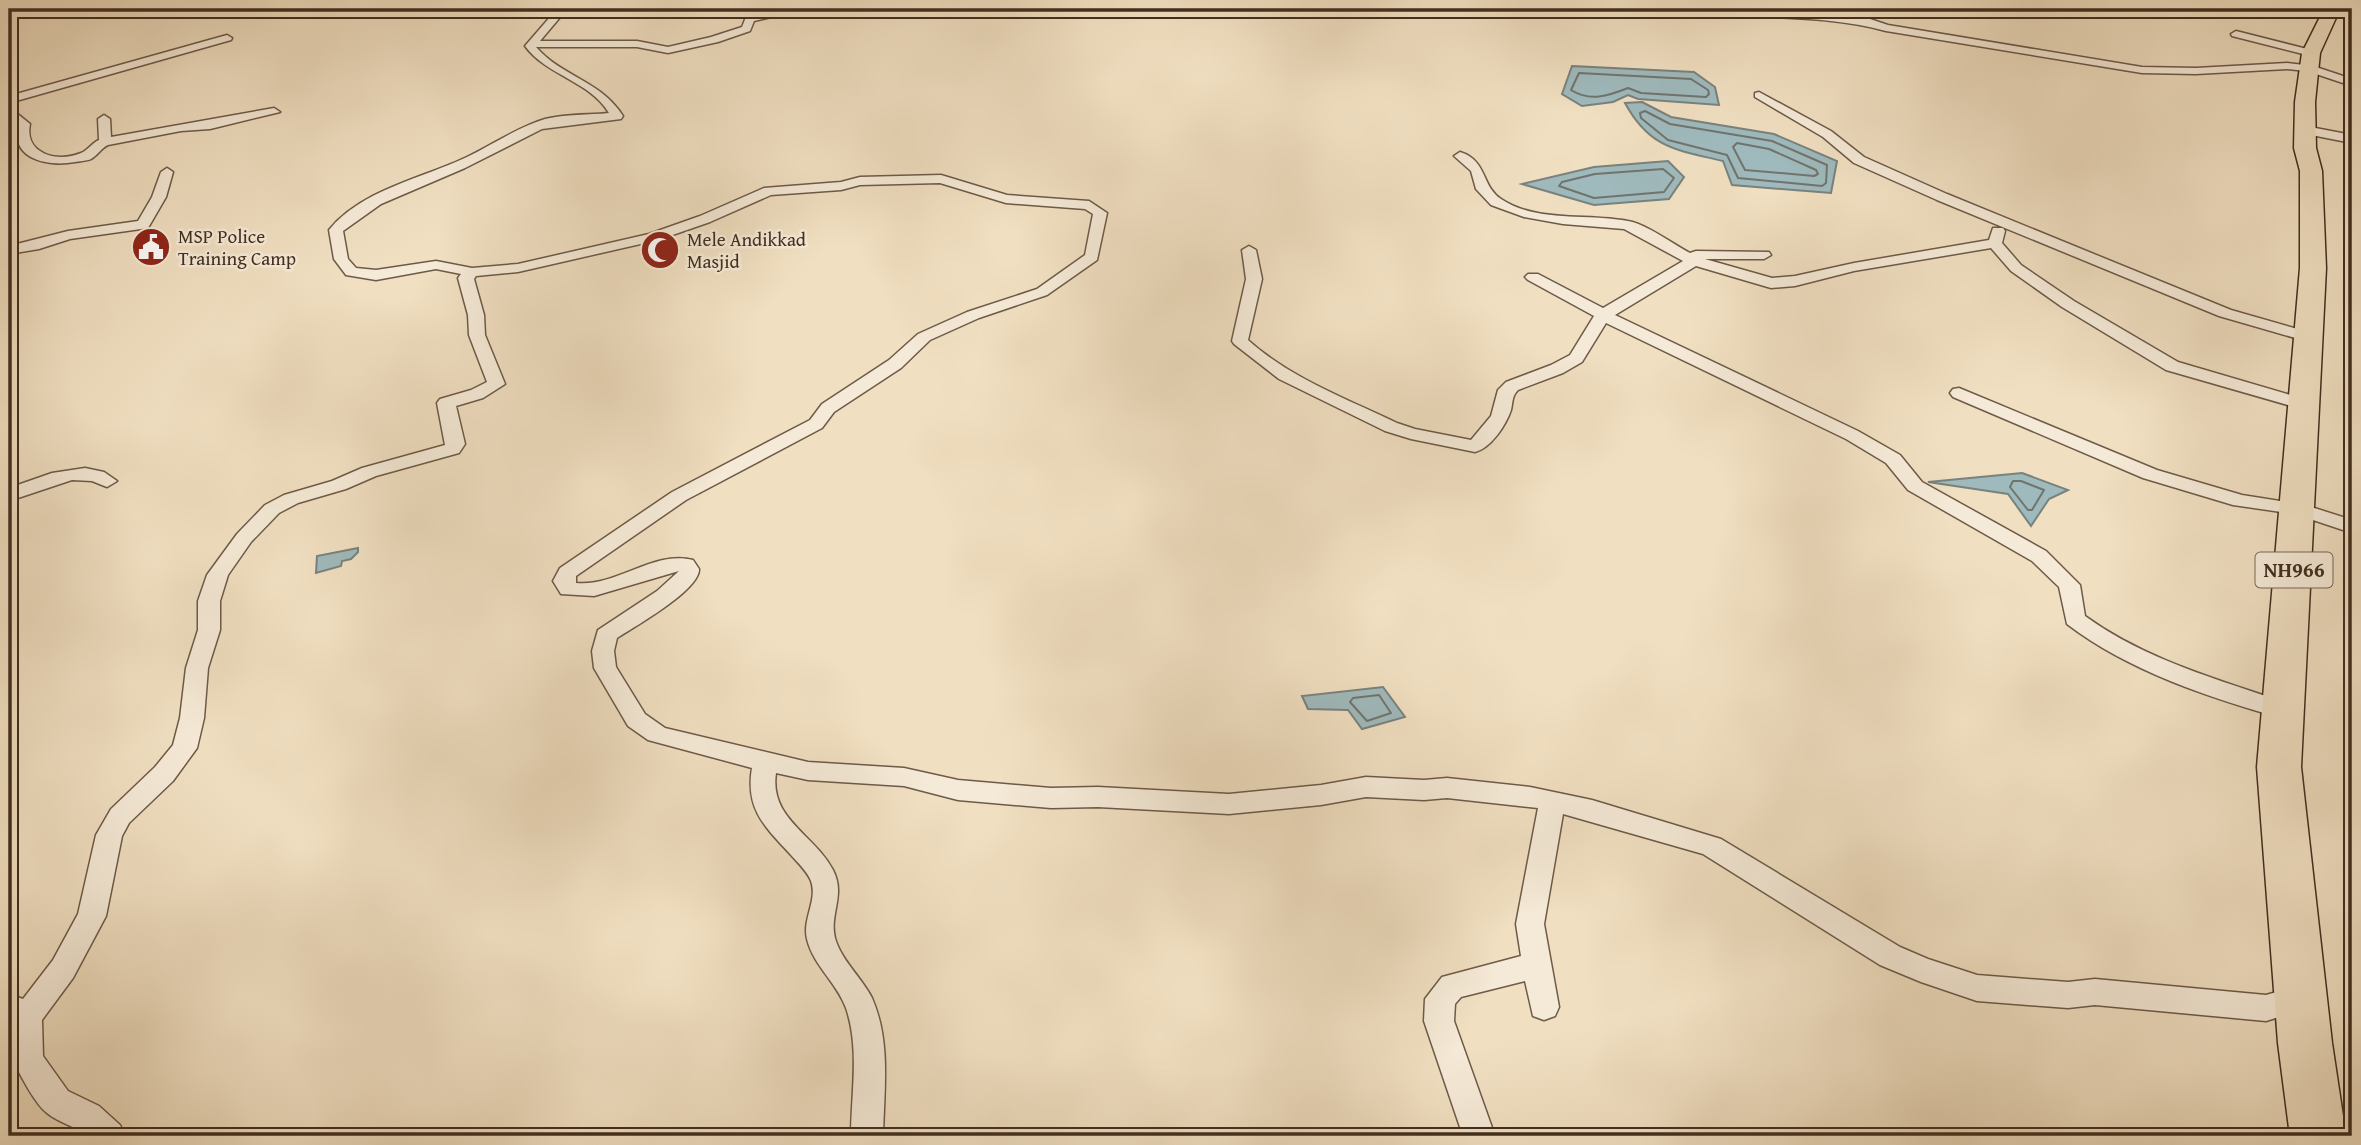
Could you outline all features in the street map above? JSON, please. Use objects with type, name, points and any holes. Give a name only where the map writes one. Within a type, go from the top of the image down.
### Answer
[{"type":"highway","name":"NH966","points":[[2318,1136],[2301,998],[2279,767],[2313,268],[2311,172],[2305,148],[2305,130],[2310,61],[2332,9]]},
{"type":"street","points":[[562,9],[530,46],[537,57],[592,90],[617,116],[549,122],[538,126],[344,220],[335,230],[341,259],[351,272],[376,275],[436,265],[472,272],[519,268],[634,243],[705,219],[769,191],[841,186],[860,181],[941,178],[1006,199],[1089,205],[1100,213],[1092,257],[1080,268],[1042,292],[973,315],[924,337],[895,364],[828,408],[816,424],[679,496],[567,573],[564,581],[569,589],[583,592],[598,590],[673,564],[686,565],[689,569],[689,575],[665,596],[606,635],[603,651],[605,668],[636,720],[657,734],[808,771],[904,777],[958,790],[1051,799],[1098,797],[1229,804],[1321,795],[1366,787],[1424,790],[1447,788],[1552,801],[1712,846],[1890,956],[1977,988],[2068,995],[2095,992],[2266,1008],[2301,998]]},
{"type":"street","points":[[532,44],[637,44],[668,50],[714,40],[746,29],[750,19],[765,14],[845,14],[911,9]]},
{"type":"street","points":[[1854,9],[1871,23]]},
{"type":"street","points":[[1752,13],[1801,15],[1871,23],[1896,31],[2142,70],[2310,61]]},
{"type":"street","points":[[2236,34],[2310,61],[2352,83]]},
{"type":"street","points":[[9,100],[227,38]]},
{"type":"street","points":[[38,91],[41,94],[39,97],[9,108],[24,124],[22,133],[27,149],[39,158],[82,158],[105,142],[274,112]]},
{"type":"street","points":[[1759,95],[1827,134],[1859,160],[2000,222],[2225,313],[2309,337]]},
{"type":"street","points":[[104,119],[105,142]]},
{"type":"street","points":[[2305,130],[2352,139]]},
{"type":"street","points":[[1460,156],[1477,169],[1483,189],[1496,202],[1524,213],[1627,225],[1688,258],[1771,283],[1795,281],[1854,267],[1995,243]]},
{"type":"street","points":[[9,250],[34,246],[68,235],[143,225],[159,197],[167,172]]},
{"type":"street","points":[[1995,243],[2000,222]]},
{"type":"street","points":[[1995,243],[2016,268],[2121,337],[2172,366],[2305,405]]},
{"type":"street","points":[[1249,250],[1254,279],[1240,341],[1253,353],[1285,375],[1391,427],[1411,434],[1475,446],[1487,435],[1501,415],[1504,394],[1512,386],[1557,369],[1576,358],[1603,315],[1688,258],[1764,255]]},
{"type":"street","points":[[109,1136],[88,1116],[57,1102],[29,1060],[26,1026],[19,1011],[63,969],[92,916],[109,835],[120,816],[164,774],[185,748],[197,668],[209,630],[209,601],[218,575],[244,538],[272,509],[291,499],[339,485],[369,472],[452,449],[456,444],[446,403],[477,394],[496,384],[477,335],[476,315],[466,278],[472,272]]},
{"type":"street","points":[[1533,277],[1603,315],[1852,435],[1893,459],[1915,486],[2039,556],[2069,585],[2075,620],[2099,640],[2128,655],[2284,711]]},
{"type":"street","points":[[1959,393],[2150,474],[2240,501],[2298,509],[2352,527]]},
{"type":"street","points":[[9,495],[58,475],[101,475],[107,481]]},
{"type":"street","points":[[765,762],[762,797],[774,818],[824,877],[826,909],[819,927],[822,942],[848,980],[862,1009],[867,1039],[866,1136]]},
{"type":"street","points":[[1544,1007],[1530,924],[1552,801]]},
{"type":"street","points":[[1479,1136],[1439,1021],[1440,999],[1452,986],[1537,965]]},
{"type":"water","points":[[1572,66],[1694,72],[1715,87],[1719,105],[1638,99],[1628,95],[1613,102],[1582,106],[1562,94]]},
{"type":"water","points":[[1642,102],[1671,117],[1774,134],[1837,161],[1831,193],[1732,185],[1723,161],[1678,150],[1655,139],[1644,130],[1625,103]]},
{"type":"water","points":[[1668,161],[1684,177],[1669,199],[1594,205],[1522,184],[1594,167]]},
{"type":"water","points":[[2022,473],[2068,490],[2049,499],[2031,526],[2008,494],[1928,482]]},
{"type":"water","points":[[358,548],[358,552],[351,559],[342,561],[341,566],[316,573],[317,556]]},
{"type":"water","points":[[1383,687],[1405,717],[1362,729],[1348,710],[1308,709],[1302,696]]},
{"type":"place","name":"MSP Police Training Camp","points":[[151,247]]},
{"type":"place","name":"Mele Andikkad Masjid","points":[[660,250]]}]
